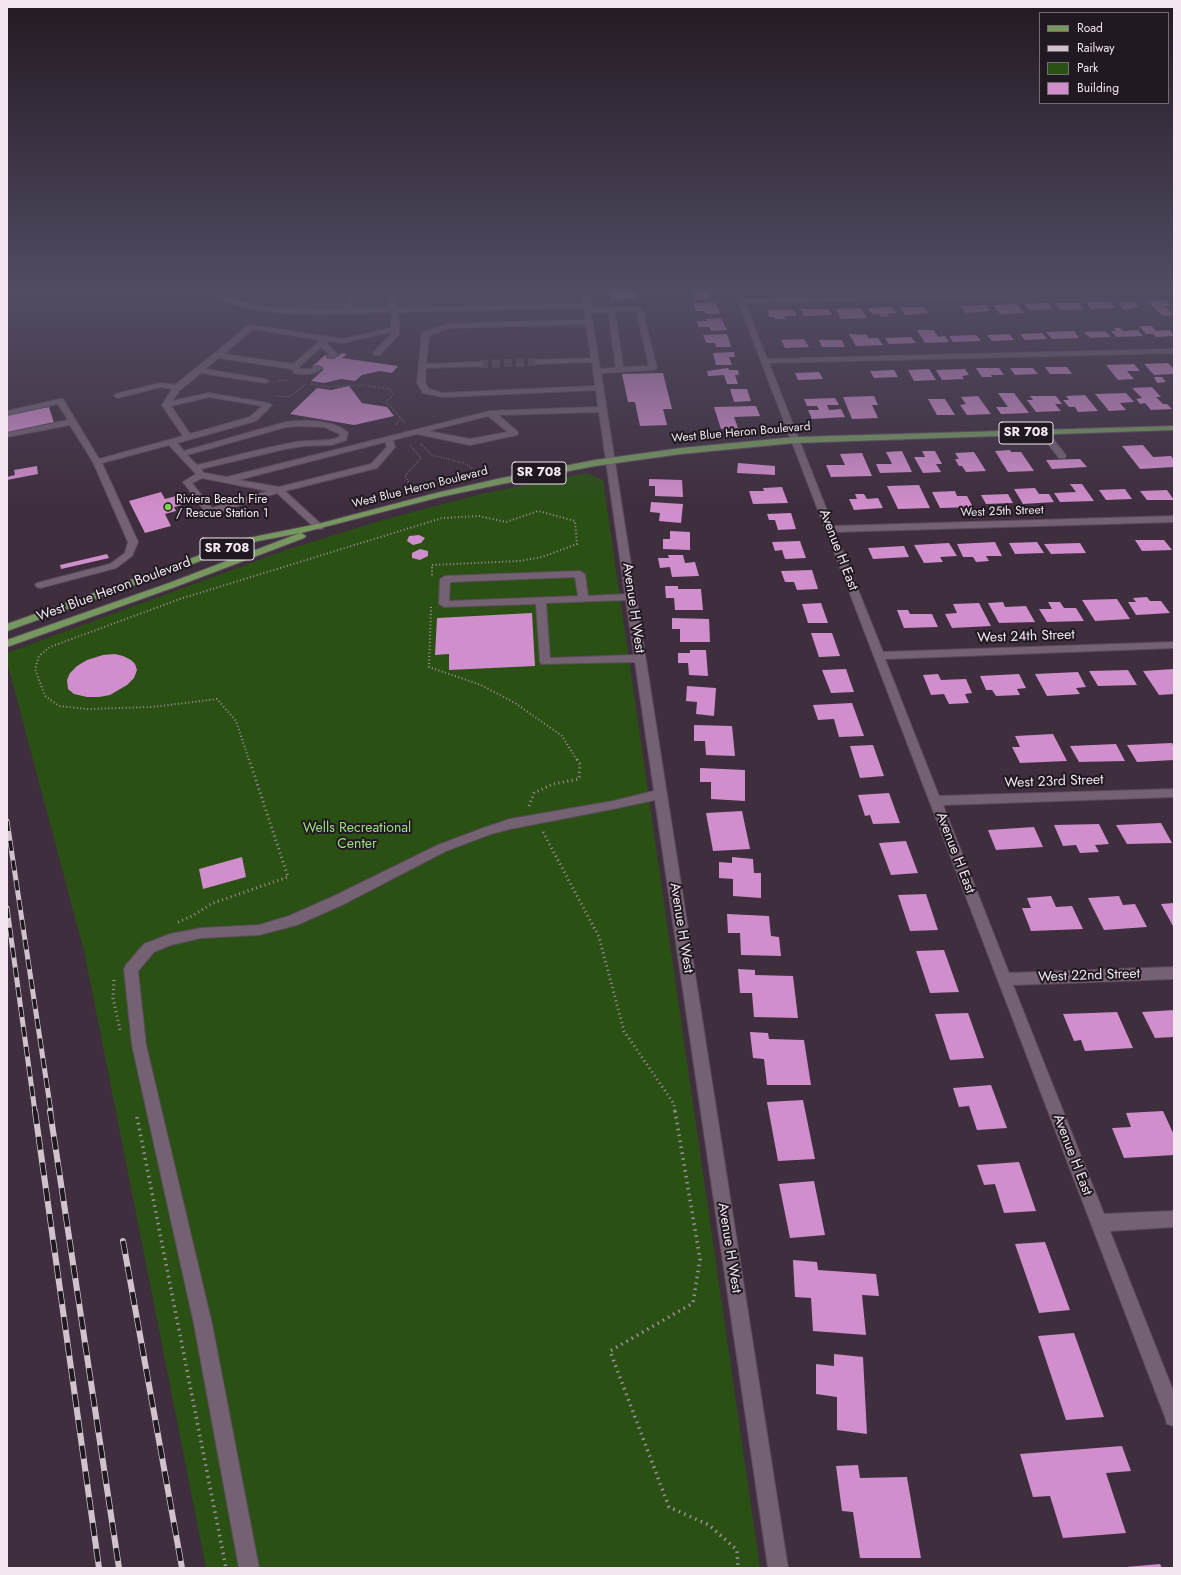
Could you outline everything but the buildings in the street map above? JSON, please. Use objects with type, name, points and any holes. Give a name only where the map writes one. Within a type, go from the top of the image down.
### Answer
[{"type":"main road","name":"West Blue Heron Boulevard","points":[[7,628],[251,540],[319,527],[439,495],[497,482],[610,461],[681,451],[795,440],[1174,428]]},
{"type":"main road","name":"West Blue Heron Boulevard","points":[[7,644],[172,586],[296,539],[319,527]]},
{"type":"street","points":[[166,405],[177,388],[210,362]]},
{"type":"street","points":[[256,362],[295,367],[297,370],[305,372],[314,371],[318,368]]},
{"type":"street","points":[[295,367],[301,362]]},
{"type":"street","points":[[422,362],[421,383],[426,392],[442,394],[599,388]]},
{"type":"street","points":[[536,362],[596,365],[620,370],[653,368],[651,362]]},
{"type":"street","name":"Avenue H West","points":[[595,362],[778,1568]]},
{"type":"street","points":[[619,362],[620,370]]},
{"type":"street","name":"Avenue H East","points":[[764,362],[1174,1417]]},
{"type":"street","points":[[422,366],[480,364]]},
{"type":"street","points":[[199,370],[265,381]]},
{"type":"street","points":[[118,396],[161,385],[177,388]]},
{"type":"street","points":[[96,462],[253,419],[268,405],[209,395],[166,405]]},
{"type":"street","points":[[7,412],[60,401],[96,462],[133,542],[129,554],[113,566],[40,585]]},
{"type":"street","points":[[166,405],[188,437]]},
{"type":"street","points":[[225,480],[388,439],[412,430],[490,413],[602,409]]},
{"type":"street","points":[[412,430],[470,442],[514,433],[490,413]]},
{"type":"street","points":[[7,435],[72,422]]},
{"type":"street","points":[[181,454],[284,425],[300,422],[339,429],[344,433],[343,438],[336,443],[299,443],[198,471],[187,482],[210,512],[279,490],[374,466],[391,448],[388,439]]},
{"type":"street","points":[[1043,432],[1062,456]]},
{"type":"street","points":[[171,442],[198,471],[225,480],[279,490],[319,527]]},
{"type":"street","name":"West 25th Street","points":[[830,529],[1174,519]]},
{"type":"street","points":[[583,599],[580,574],[445,580],[444,604],[541,600],[583,599],[632,597]]},
{"type":"street","points":[[541,600],[545,662],[640,658]]},
{"type":"street","name":"West 24th Street","points":[[879,656],[1174,645]]},
{"type":"street","name":"West 23rd Street","points":[[935,801],[1174,793]]},
{"type":"street","points":[[249,1568],[203,1324],[139,1046],[131,969],[149,948],[170,940],[201,933],[259,930],[292,921],[337,901],[442,848],[487,831],[535,819],[613,805],[661,794]]},
{"type":"street","name":"West 22nd Street","points":[[1004,979],[1174,973]]},
{"type":"street","points":[[1098,1223],[1174,1219]]},
{"type":"path","points":[[275,385],[280,380],[293,381]]},
{"type":"path","points":[[300,382],[327,387],[363,385],[390,389],[394,395],[386,401],[412,430]]},
{"type":"path","points":[[271,395],[289,397],[306,383]]},
{"type":"path","points":[[406,440],[421,458],[405,476],[410,485]]},
{"type":"path","points":[[421,444],[432,455],[463,463],[474,469]]},
{"type":"path","points":[[610,1350],[669,1507],[709,1525],[737,1550],[738,1568]]},
{"type":"green space","name":"Wells Recreational Center","points":[[586,473],[603,480],[760,1568],[206,1568],[85,955],[7,662],[7,653],[286,550],[376,522],[481,494]]},
{"type":"tunnel","points":[[480,364],[536,362]]},
{"type":"railway","points":[[7,821],[51,1112]]},
{"type":"railway","points":[[7,908],[35,1112]]},
{"type":"railway","points":[[35,1111],[99,1568]]},
{"type":"railway","points":[[50,1111],[119,1568]]},
{"type":"railway","points":[[123,1241],[182,1568]]},
{"type":"place","name":"Riviera Beach Fire / Rescue Station 1","points":[[168,507]]}]
